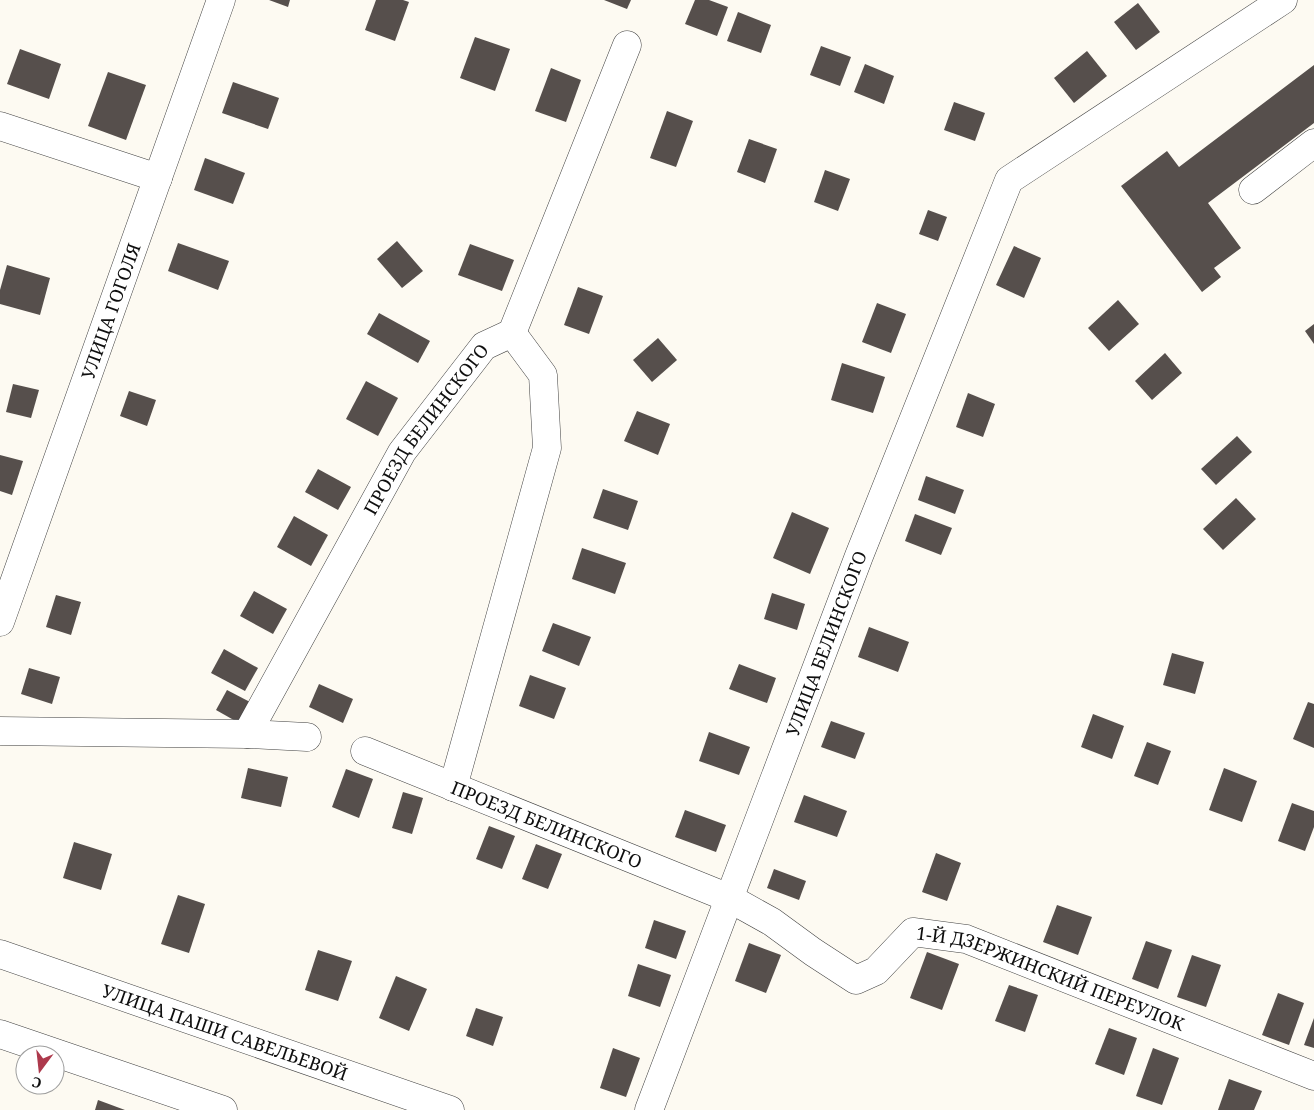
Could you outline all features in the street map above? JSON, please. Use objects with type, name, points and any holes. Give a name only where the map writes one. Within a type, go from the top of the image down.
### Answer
[{"type":"street","name":"УЛИЦА ГОГОЛЯ","points":[[0,622],[221,0]]},
{"type":"street","name":"УЛИЦА БЕЛИНСКОГО","points":[[650,1110],[859,556],[1009,180],[1283,0]]},
{"type":"street","points":[[453,787],[547,448],[543,374],[512,333],[626,44]]},
{"type":"street","points":[[0,126],[158,178]]},
{"type":"street","points":[[1253,190],[1314,144]]},
{"type":"street","name":"ПРОЕЗД БЕЛИНСКОГО","points":[[247,734],[402,452],[484,346],[512,333]]},
{"type":"street","points":[[0,731],[247,734],[307,737]]},
{"type":"street","name":"ПРОЕЗД БЕЛИНСКОГО","points":[[365,751],[729,898]]},
{"type":"street","name":"1-Й ДЗЕРЖИНСКИЙ ПЕРЕУЛОК","points":[[729,898],[772,922],[856,980],[876,971],[913,932],[966,939],[1314,1076]]},
{"type":"street","name":"УЛИЦА ПАШИ САВЕЛЬЕВОЙ","points":[[0,954],[450,1110]]},
{"type":"street","points":[[0,1034],[223,1110]]},
{"type":"building","points":[[269,0],[290,0],[288,7]]},
{"type":"building","points":[[376,0],[403,0],[409,2],[395,41],[365,30]]},
{"type":"building","points":[[604,0],[631,0],[627,9]]},
{"type":"building","points":[[695,0],[709,0],[728,7],[717,36],[685,24]]},
{"type":"building","points":[[1138,3],[1160,32],[1136,50],[1114,22]]},
{"type":"building","points":[[738,12],[771,25],[761,53],[727,41]]},
{"type":"building","points":[[475,37],[510,49],[495,91],[460,78]]},
{"type":"building","points":[[821,46],[851,57],[840,86],[810,75]]},
{"type":"building","points":[[20,49],[61,64],[49,99],[7,84]]},
{"type":"building","points":[[1087,51],[1107,76],[1074,103],[1054,78]]},
{"type":"building","points":[[865,64],[894,76],[884,104],[854,92]]},
{"type":"building","points":[[1314,65],[1314,123],[1208,203],[1241,248],[1214,268],[1221,277],[1202,292],[1121,186],[1167,151],[1179,167]]},
{"type":"building","points":[[551,68],[581,80],[566,122],[535,111]]},
{"type":"building","points":[[108,72],[146,85],[126,140],[88,126]]},
{"type":"building","points":[[233,82],[279,98],[268,129],[222,113]]},
{"type":"building","points":[[954,102],[985,113],[975,141],[944,130]]},
{"type":"building","points":[[667,111],[693,121],[676,167],[650,158]]},
{"type":"building","points":[[749,139],[777,149],[765,183],[737,172]]},
{"type":"building","points":[[205,158],[245,173],[233,204],[194,190]]},
{"type":"building","points":[[825,170],[850,179],[838,211],[814,202]]},
{"type":"building","points":[[928,210],[947,217],[938,241],[919,234]]},
{"type":"building","points":[[397,241],[423,271],[402,288],[377,259]]},
{"type":"building","points":[[178,243],[229,261],[218,290],[168,271]]},
{"type":"building","points":[[470,244],[514,260],[502,291],[458,275]]},
{"type":"building","points":[[1014,246],[1041,258],[1024,298],[996,285]]},
{"type":"building","points":[[7,265],[50,278],[40,315],[0,304],[0,290]]},
{"type":"building","points":[[578,287],[603,296],[589,334],[564,325]]},
{"type":"building","points":[[1118,300],[1139,324],[1109,351],[1088,328]]},
{"type":"building","points":[[877,303],[906,314],[891,353],[862,342]]},
{"type":"building","points":[[379,313],[430,341],[418,363],[367,334]]},
{"type":"building","points":[[1314,324],[1314,344],[1305,331]]},
{"type":"building","points":[[658,338],[677,360],[652,382],[633,360]]},
{"type":"building","points":[[1165,353],[1182,373],[1152,400],[1135,381]]},
{"type":"building","points":[[842,363],[885,377],[873,413],[831,400]]},
{"type":"building","points":[[366,381],[398,398],[378,436],[346,419]]},
{"type":"building","points":[[13,384],[39,390],[31,418],[6,412]]},
{"type":"building","points":[[129,391],[156,400],[147,426],[120,416]]},
{"type":"building","points":[[968,393],[995,404],[983,437],[956,427]]},
{"type":"building","points":[[637,411],[670,424],[658,455],[624,441]]},
{"type":"building","points":[[1237,436],[1252,452],[1216,485],[1201,469]]},
{"type":"building","points":[[0,455],[23,461],[12,495],[0,491]]},
{"type":"building","points":[[318,469],[351,487],[338,510],[305,492]]},
{"type":"building","points":[[926,476],[964,490],[955,514],[918,500]]},
{"type":"building","points":[[603,489],[638,501],[628,530],[593,518]]},
{"type":"building","points":[[1236,498],[1256,519],[1223,550],[1203,529]]},
{"type":"building","points":[[792,512],[829,528],[810,574],[773,558]]},
{"type":"building","points":[[915,514],[952,528],[941,555],[905,541]]},
{"type":"building","points":[[294,516],[328,535],[311,566],[277,547]]},
{"type":"building","points":[[582,548],[626,563],[615,594],[572,579]]},
{"type":"building","points":[[254,591],[287,609],[273,634],[240,616]]},
{"type":"building","points":[[772,593],[805,604],[797,630],[764,619]]},
{"type":"building","points":[[56,595],[81,602],[71,635],[46,627]]},
{"type":"building","points":[[553,623],[591,637],[579,666],[542,651]]},
{"type":"building","points":[[869,627],[909,642],[898,672],[858,657]]},
{"type":"building","points":[[224,649],[258,668],[245,691],[211,673]]},
{"type":"building","points":[[1172,653],[1204,662],[1195,694],[1163,685]]},
{"type":"building","points":[[739,664],[776,678],[767,703],[729,689]]},
{"type":"building","points":[[29,668],[60,677],[52,704],[21,694]]},
{"type":"building","points":[[530,675],[566,688],[554,719],[519,706]]},
{"type":"building","points":[[319,684],[353,699],[343,723],[309,707]]},
{"type":"building","points":[[227,690],[250,702],[239,723],[216,710]]},
{"type":"building","points":[[1308,702],[1314,704],[1314,748],[1293,739]]},
{"type":"building","points":[[1093,714],[1124,726],[1112,759],[1081,747]]},
{"type":"building","points":[[831,721],[865,733],[855,759],[821,747]]},
{"type":"building","points":[[709,732],[750,747],[739,775],[699,761]]},
{"type":"building","points":[[1147,742],[1171,751],[1158,785],[1134,776]]},
{"type":"building","points":[[248,768],[288,777],[281,807],[241,798]]},
{"type":"building","points":[[1224,768],[1257,781],[1242,822],[1209,810]]},
{"type":"building","points":[[346,769],[373,779],[359,818],[332,807]]},
{"type":"building","points":[[403,792],[423,798],[412,834],[392,828]]},
{"type":"building","points":[[804,795],[847,811],[837,837],[794,822]]},
{"type":"building","points":[[1292,803],[1314,811],[1314,827],[1305,851],[1278,841]]},
{"type":"building","points":[[685,810],[726,825],[716,852],[675,837]]},
{"type":"building","points":[[489,826],[515,836],[502,869],[476,859]]},
{"type":"building","points":[[74,842],[112,854],[101,890],[63,878]]},
{"type":"building","points":[[536,844],[562,854],[548,889],[522,879]]},
{"type":"building","points":[[936,853],[961,863],[947,901],[922,892]]},
{"type":"building","points":[[774,869],[806,881],[799,900],[767,888]]},
{"type":"building","points":[[178,895],[205,904],[189,953],[161,944]]},
{"type":"building","points":[[1057,905],[1092,917],[1078,955],[1043,942]]},
{"type":"building","points":[[654,920],[686,931],[676,959],[645,948]]},
{"type":"building","points":[[1146,941],[1172,950],[1158,989],[1132,979]]},
{"type":"building","points":[[749,943],[781,955],[766,993],[735,981]]},
{"type":"building","points":[[318,950],[352,961],[338,1001],[305,990]]},
{"type":"building","points":[[927,952],[959,964],[942,1010],[910,998]]},
{"type":"building","points":[[1192,955],[1221,965],[1206,1007],[1177,997]]},
{"type":"building","points":[[638,964],[671,975],[660,1007],[628,996]]},
{"type":"building","points":[[396,976],[427,989],[409,1031],[379,1018]]},
{"type":"building","points":[[1009,985],[1038,995],[1025,1032],[995,1021]]},
{"type":"building","points":[[1278,993],[1304,1003],[1289,1045],[1262,1035]]},
{"type":"building","points":[[476,1008],[503,1017],[493,1046],[466,1036]]},
{"type":"building","points":[[1314,1018],[1314,1048],[1304,1045]]},
{"type":"building","points":[[1109,1028],[1137,1038],[1124,1075],[1095,1064]]},
{"type":"building","points":[[613,1048],[640,1058],[626,1097],[600,1088]]},
{"type":"building","points":[[1153,1048],[1179,1058],[1162,1105],[1136,1096]]},
{"type":"building","points":[[1229,1079],[1262,1091],[1254,1110],[1218,1110]]},
{"type":"building","points":[[98,1100],[125,1110],[95,1110]]}]
